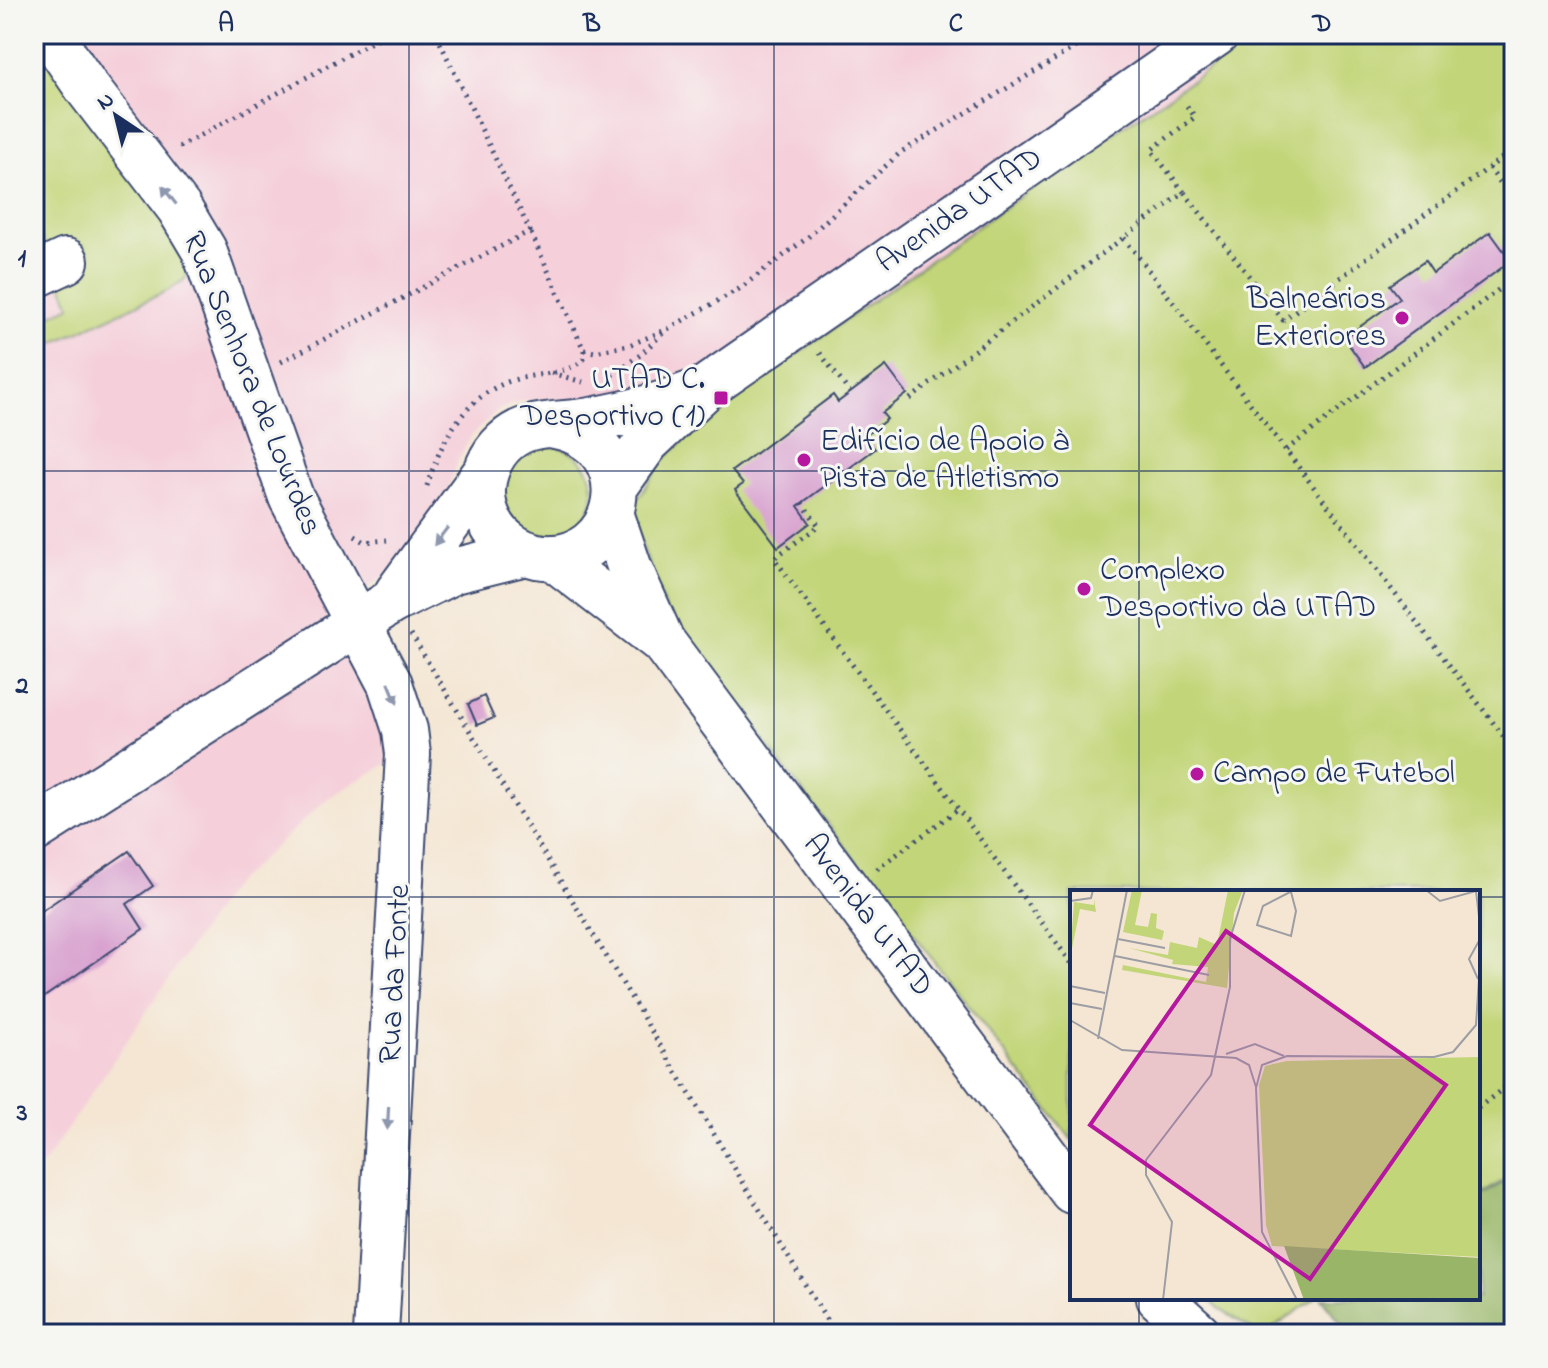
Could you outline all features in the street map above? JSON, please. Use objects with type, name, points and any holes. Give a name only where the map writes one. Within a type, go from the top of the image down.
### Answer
[{"type":"street","name":"Rua Senhora de Lourdes","points":[[50,34],[87,88],[179,208],[204,250],[291,497],[375,612]]},
{"type":"street","name":"Avenida UTAD","points":[[539,555],[571,553],[588,544],[602,530],[613,500],[647,442],[704,389],[1216,34]]},
{"type":"street","name":"Avenida UTAD","points":[[662,641],[539,555],[509,544],[495,530],[486,512],[483,493],[485,473],[495,453],[510,438],[529,428],[622,414],[671,402],[704,389]]},
{"type":"street","name":"Avenida UTAD","points":[[550,425],[569,428],[587,437],[611,467],[613,500],[630,569],[662,641],[1070,1188]]},
{"type":"street","points":[[375,612],[485,473]]},
{"type":"street","points":[[34,830],[375,612],[454,571],[539,555]]},
{"type":"street","name":"Rua da Fonte","points":[[375,612],[390,684],[405,730],[408,754],[376,1334]]},
{"type":"street","points":[[1161,1300],[1199,1334]]},
{"type":"path","points":[[171,151],[386,34]]},
{"type":"path","points":[[426,490],[434,463],[460,415],[473,403],[490,389],[511,379],[574,368],[584,359],[584,350],[530,231],[436,34]]},
{"type":"path","points":[[584,350],[595,352],[620,347],[666,330],[739,289],[807,238],[901,152],[1097,34]]},
{"type":"path","points":[[1181,97],[1195,117],[1151,150],[1283,320],[1514,149]]},
{"type":"path","points":[[1489,168],[1514,201]]},
{"type":"path","points":[[910,399],[1184,192]]},
{"type":"path","points":[[273,350],[279,363],[530,231]]},
{"type":"path","points":[[1124,238],[1514,750]]},
{"type":"path","points":[[1286,450],[1514,278]]},
{"type":"path","points":[[798,324],[850,393]]},
{"type":"path","points":[[609,376],[640,355],[666,330]]},
{"type":"path","points":[[550,373],[582,382],[591,381]]},
{"type":"path","points":[[802,503],[819,526],[774,558],[1070,961]]},
{"type":"path","points":[[351,534],[365,542],[398,536]]},
{"type":"path","points":[[375,612],[835,1334]]},
{"type":"path","points":[[849,891],[957,810]]},
{"type":"path","points":[[1480,1106],[1514,1080]]},
{"type":"shaded area","points":[[34,34],[1514,34],[1514,1174],[1480,1195],[1480,890],[1070,890],[1070,1137],[630,511],[663,459],[620,403],[601,407],[573,400],[541,399],[519,401],[498,410],[472,435],[448,489],[396,568],[324,618],[383,706],[390,762],[328,798],[230,888],[43,1165],[34,1167]]},
{"type":"green space","points":[[34,34],[98,124],[192,268],[184,280],[167,291],[34,352],[34,323],[71,306],[38,229],[34,230]]},
{"type":"green space","name":"Complexo Desportivo da UTAD","points":[[1261,34],[1514,34],[1514,1174],[1480,1195],[1480,890],[1070,890],[1070,1137],[668,617],[630,511],[663,460],[718,410],[1045,179]]},
{"type":"green space","points":[[548,446],[565,450],[580,459],[589,474],[593,491],[589,508],[580,523],[565,532],[548,536],[531,532],[516,523],[507,508],[503,491],[507,474],[516,459],[531,450]]},
{"type":"green space","points":[[1514,1176],[1514,1334],[1350,1334],[1323,1300],[1480,1300],[1480,1197]]},
{"type":"green space","points":[[1210,1300],[1312,1300],[1265,1334],[1259,1334]]},
{"type":"building","name":"Balneários Exteriores","points":[[1490,232],[1511,261],[1365,367],[1344,338],[1400,298],[1390,285],[1425,261],[1433,273]]},
{"type":"building","name":"Edifício de Apoio à Pista de Atletismo","points":[[886,366],[907,394],[882,413],[887,419],[865,436],[875,449],[798,506],[810,523],[778,547],[735,490],[743,484],[732,471],[833,395],[838,402]]},
{"type":"building","points":[[484,696],[494,718],[477,725],[468,704]]},
{"type":"building","points":[[129,851],[153,886],[127,904],[143,929],[34,1004],[34,916]]},
{"type":"place","name":"Balneários Exteriores","points":[[1402,318]]},
{"type":"place","name":"UTAD C. Desportivo (1)","points":[[721,398]]},
{"type":"place","name":"Edifício de Apoio à Pista de Atletismo","points":[[804,460]]},
{"type":"place","name":"Complexo Desportivo da UTAD","points":[[1084,589]]},
{"type":"place","name":"Campo de Futebol","points":[[1197,774]]}]
